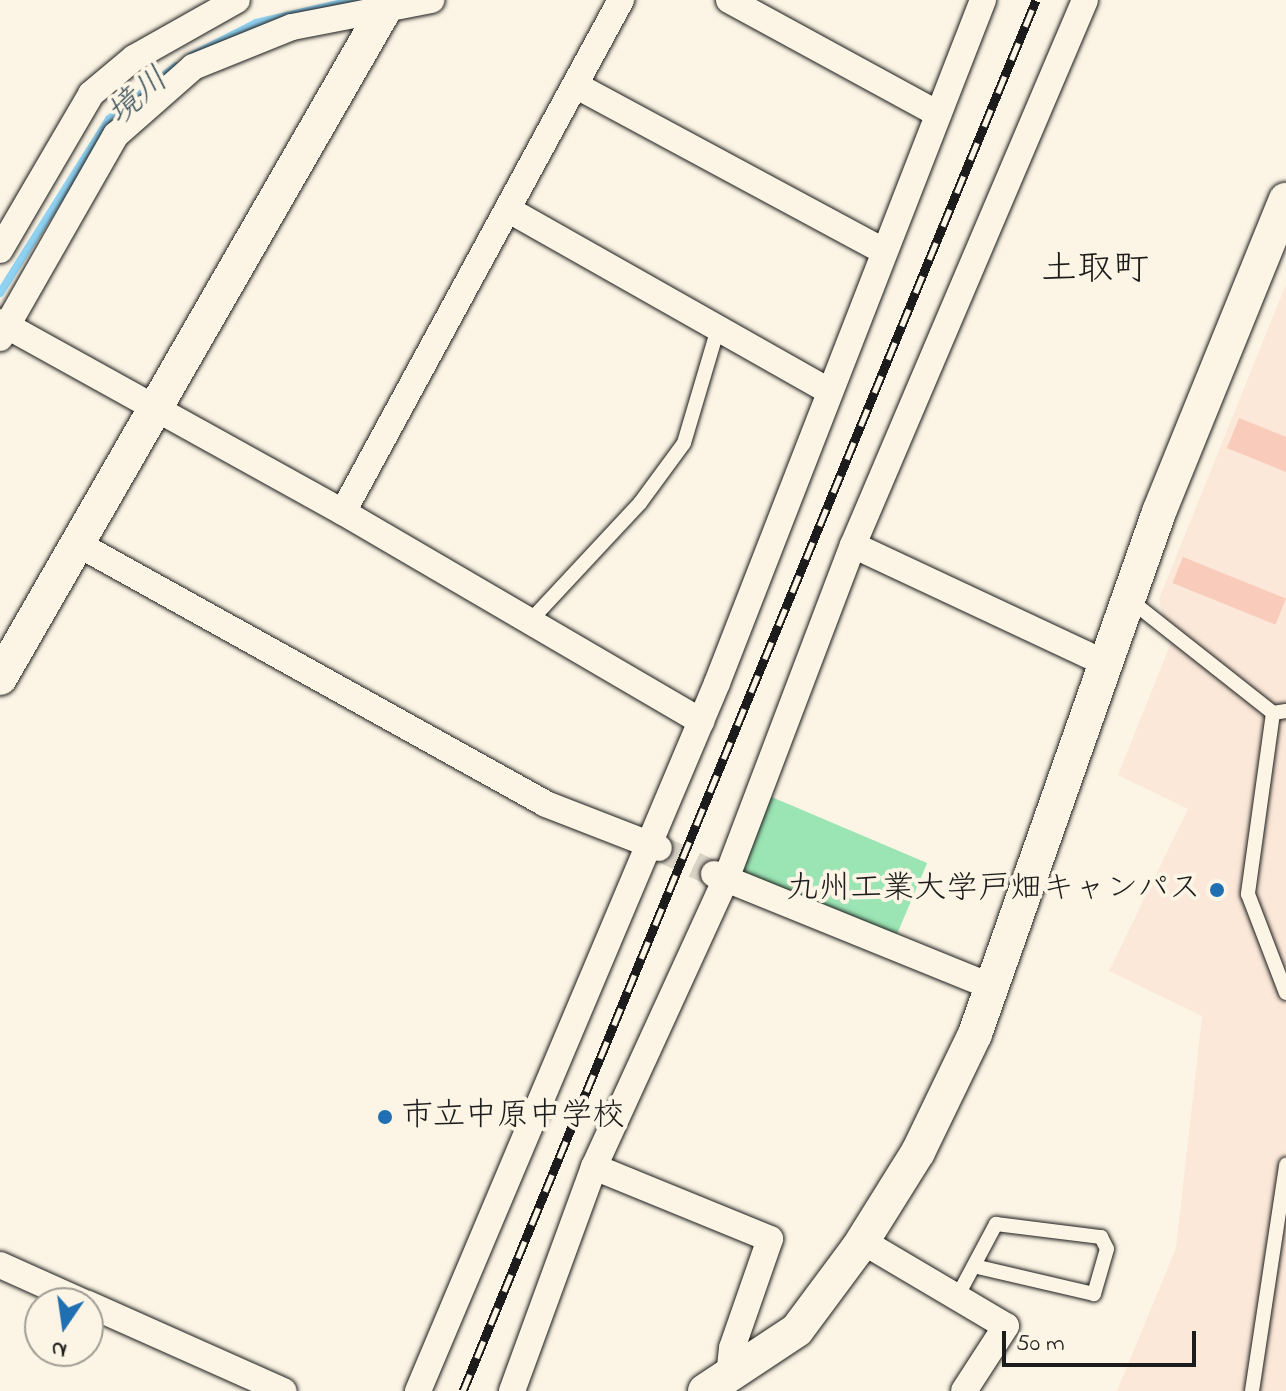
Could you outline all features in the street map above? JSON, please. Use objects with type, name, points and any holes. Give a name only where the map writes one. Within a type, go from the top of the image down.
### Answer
[{"type":"street","points":[[0,250],[91,94],[134,58],[237,0]]},
{"type":"street","points":[[431,0],[387,5],[292,27],[193,67],[116,135],[2,329],[343,512],[701,721]]},
{"type":"street","points":[[343,512],[621,0]]},
{"type":"street","points":[[729,0],[938,114]]},
{"type":"street","points":[[418,1391],[653,845],[983,0]]},
{"type":"street","points":[[512,1391],[594,1167],[720,876],[853,545],[1085,0]]},
{"type":"street","points":[[0,678],[387,5]]},
{"type":"street","points":[[577,86],[883,251]]},
{"type":"street","points":[[717,1384],[797,1330],[862,1241],[918,1152],[992,987],[1105,663],[1286,200]]},
{"type":"street","points":[[509,210],[829,391]]},
{"type":"street","points":[[78,544],[546,804],[653,845]]},
{"type":"street","points":[[853,545],[1105,663]]},
{"type":"street","points":[[720,876],[992,987]]},
{"type":"street","points":[[594,1167],[770,1239],[717,1384]]},
{"type":"street","points":[[862,1241],[1006,1326],[964,1391]]},
{"type":"street","points":[[0,1265],[49,1287]]},
{"type":"street","points":[[104,1312],[283,1391]]},
{"type":"lane","points":[[530,621],[640,503],[684,443],[718,328]]},
{"type":"lane","points":[[1129,599],[1280,712],[1248,894],[1286,993]]},
{"type":"lane","points":[[1252,1391],[1286,1165]]},
{"type":"lane","points":[[957,1297],[996,1224],[1101,1237],[1107,1249],[1094,1294],[974,1266]]},
{"type":"shaded area","name":"九州工業大学戸畑キャンパス","points":[[1286,284],[1286,1391],[1117,1391],[1176,1248],[1202,1016],[1109,971],[1188,809],[1118,775],[1170,645],[1159,599]]},
{"type":"green space","points":[[767,795],[927,863],[894,941],[734,873]]},
{"type":"building","points":[[1239,418],[1286,437],[1286,472],[1227,448]]},
{"type":"building","points":[[1183,557],[1286,599],[1275,625],[1173,583]]},
{"type":"waterway","name":"境川","points":[[191,56],[256,23],[355,0]]},
{"type":"waterway","name":"境川","points":[[0,293],[109,119],[176,66]]},
{"type":"tunnel","points":[[659,848],[714,874]]},
{"type":"railway","points":[[463,1391],[1036,0]]},
{"type":"place","name":"九州工業大学戸畑キャンパス","points":[[1217,890]]},
{"type":"place","name":"市立中原中学校","points":[[385,1117]]},
{"type":"district","name":"土取町","points":[[1095,271]]}]
